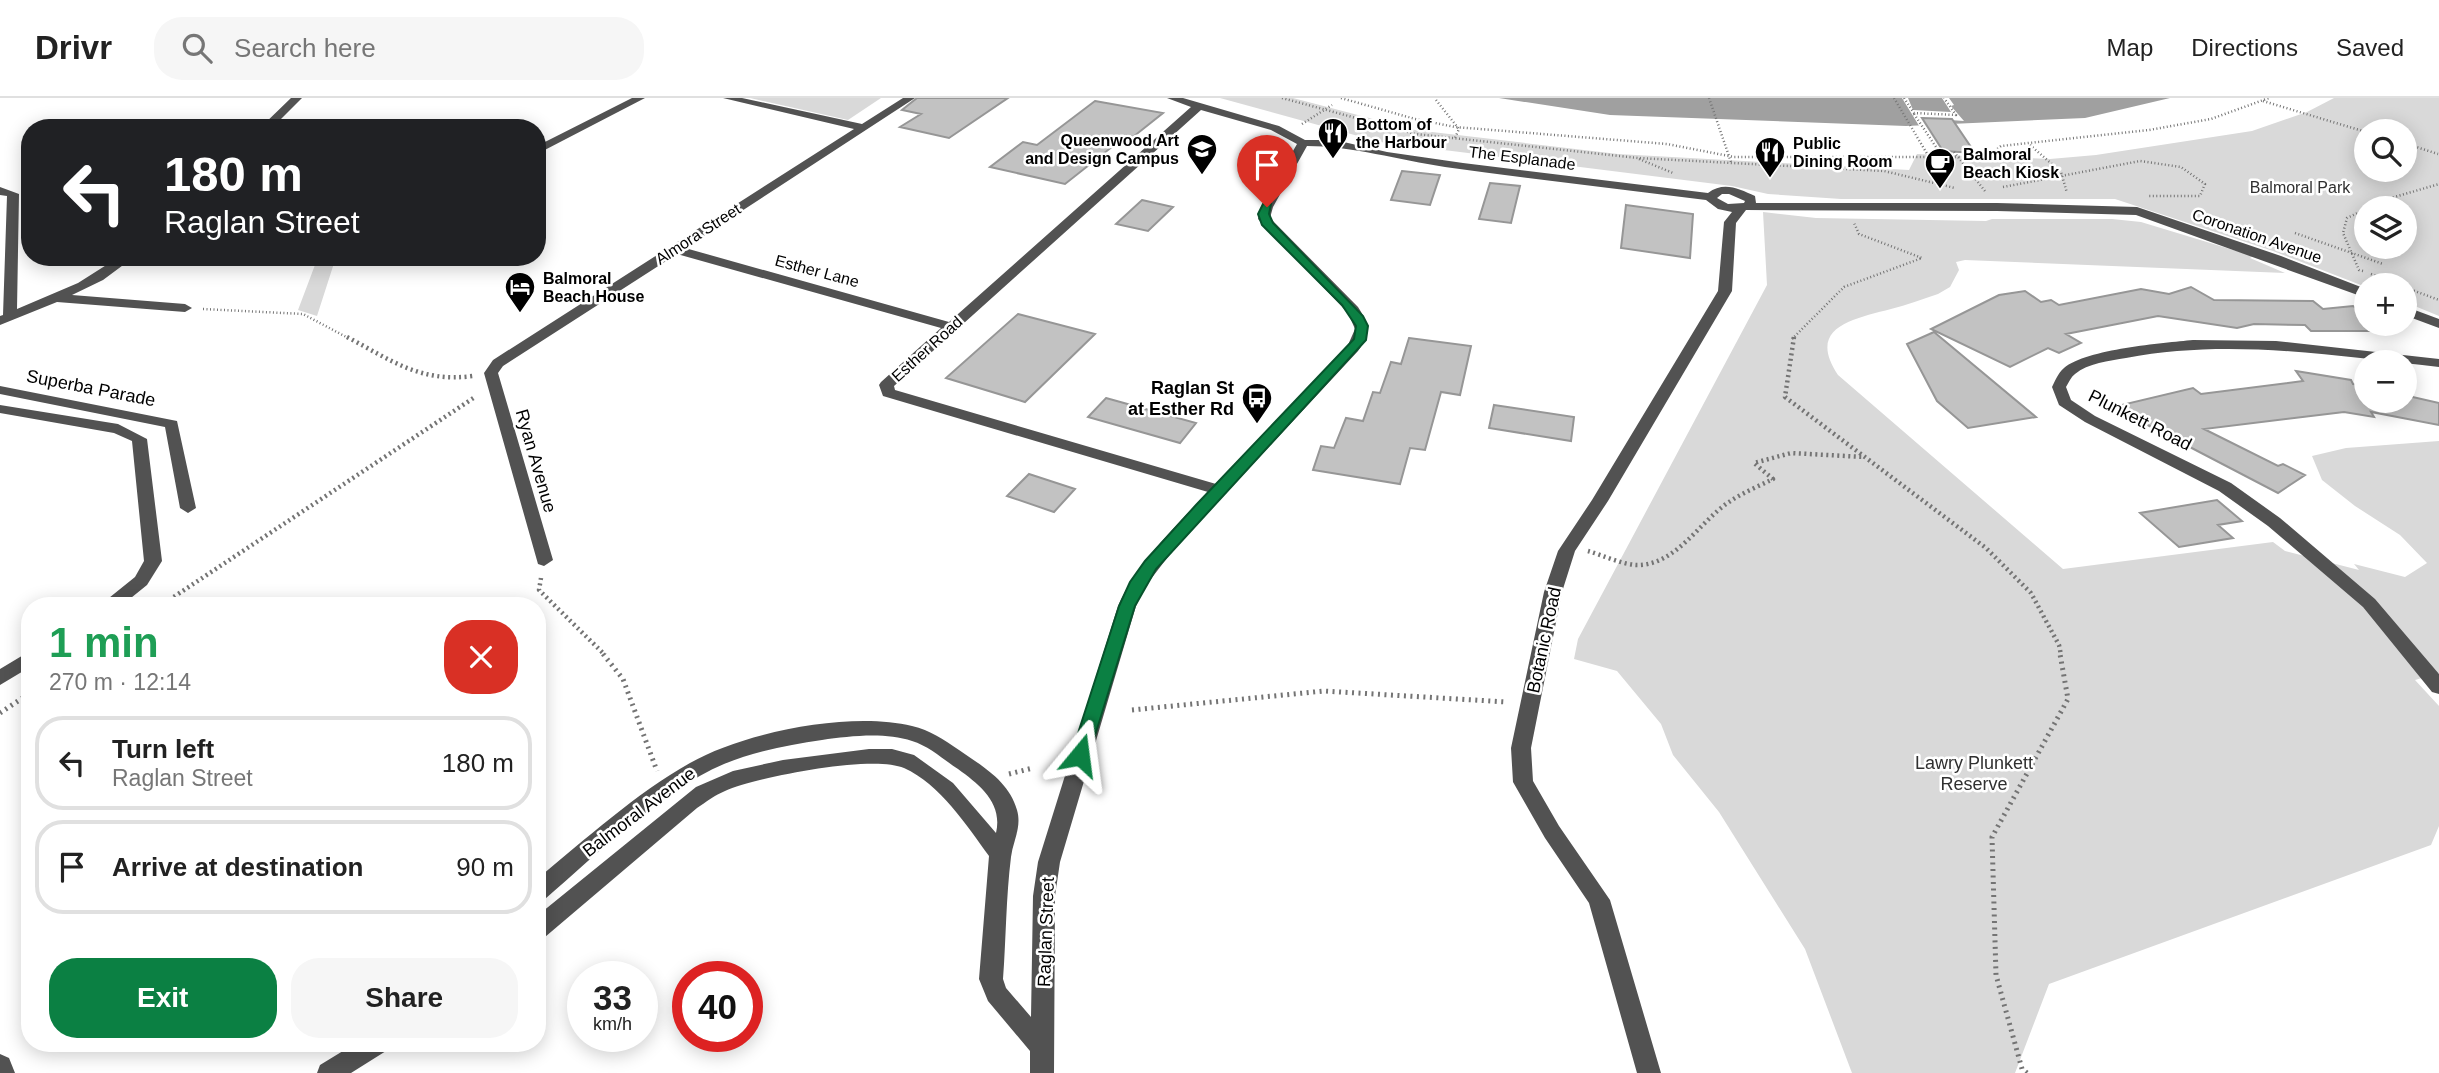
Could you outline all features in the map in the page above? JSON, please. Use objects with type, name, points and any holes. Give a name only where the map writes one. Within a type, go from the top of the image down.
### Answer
[{"type":"street","points":[[546,146],[640,98]]},
{"type":"street","points":[[728,98],[864,128]]},
{"type":"street","name":"Almora Street","points":[[483,374],[909,98]]},
{"type":"street","name":"The Esplanade","points":[[1172,98],[1275,128],[1303,143],[1335,143],[1387,155],[1463,166],[1710,197],[1714,192],[1725,190],[1741,209]]},
{"type":"street","points":[[274,119],[293,99]]},
{"type":"street","name":"Esther Road","points":[[1199,106],[887,385],[888,393],[1218,490]]},
{"type":"street","name":"Raglan Street","points":[[1042,1073],[1044,896],[1049,863],[1093,712],[1136,586],[1168,545],[1353,348],[1362,333],[1362,326],[1353,310],[1264,219],[1267,207],[1303,143]]},
{"type":"street","points":[[0,191],[13,194],[5,319],[117,266]]},
{"type":"street","points":[[1710,197],[1720,206],[1741,209]]},
{"type":"street","name":"Coronation Avenue","points":[[1741,209],[1838,206],[2137,211],[2354,289]]},
{"type":"street","name":"Botanic Road","points":[[1649,1073],[1599,900],[1552,832],[1522,782],[1521,748],[1553,592],[1571,545],[1725,291],[1741,209]]},
{"type":"street","name":"Esther Lane","points":[[674,249],[952,327]]},
{"type":"street","points":[[54,298],[185,308]]},
{"type":"street","points":[[2417,315],[2439,324]]},
{"type":"street","name":"Plunkett Road","points":[[2439,363],[2249,343],[2193,344],[2136,350],[2098,359],[2068,372],[2059,387],[2064,402],[2090,419],[2225,487],[2274,522],[2369,603],[2439,687]]},
{"type":"street","name":"Ryan Avenue","points":[[483,374],[544,560]]},
{"type":"street","name":"Superba Parade","points":[[0,390],[172,424],[188,508]]},
{"type":"street","name":"Superba Parade","points":[[0,409],[118,429],[139,439],[153,561],[141,581],[120,597]]},
{"type":"street","points":[[0,678],[21,664]]},
{"type":"street","name":"Balmoral Avenue","points":[[546,884],[593,845],[698,768],[726,756],[795,737],[860,728],[878,727],[914,733],[972,768],[1002,797],[1009,818],[1000,854],[991,979],[996,994],[1043,1048]]},
{"type":"street","name":"Balmoral Avenue","points":[[546,922],[690,802],[718,785],[816,763],[865,756],[906,760],[925,773],[969,813],[1000,854]]},
{"type":"street","points":[[327,1073],[346,1052]]},
{"type":"street","points":[[327,1073],[362,1052]]},
{"type":"street","points":[[0,1066],[3,1073]]},
{"type":"path","points":[[1282,98],[1416,134],[1477,138],[1638,158],[1884,172],[1956,188]]},
{"type":"path","points":[[1341,98],[1415,119],[1457,127],[1667,144],[1734,157],[1926,154],[1986,158],[2001,146],[2149,130],[2211,119],[2269,98]]},
{"type":"path","points":[[1709,98],[1731,162]]},
{"type":"path","points":[[1894,98],[1945,184]]},
{"type":"path","points":[[1905,99],[1942,156]]},
{"type":"path","points":[[1436,100],[1457,127],[1455,138]]},
{"type":"path","points":[[1913,112],[1945,117],[1956,115],[1945,100]]},
{"type":"path","points":[[2263,100],[2354,128]]},
{"type":"path","points":[[1301,124],[1332,105]]},
{"type":"path","points":[[2029,144],[2063,175],[2068,185],[2067,194]]},
{"type":"path","points":[[2417,148],[2438,154]]},
{"type":"path","points":[[1954,152],[1987,193],[1977,193]]},
{"type":"path","points":[[1998,188],[2140,161],[2181,167],[2205,184]]},
{"type":"path","points":[[2398,196],[2439,184]]},
{"type":"path","points":[[2354,215],[2347,218],[2343,233],[2359,270],[2367,273]]},
{"type":"path","points":[[2295,233],[2383,264]]},
{"type":"path","points":[[1859,234],[1922,258],[1844,287],[1792,339],[1785,397],[1986,548],[2031,593],[2059,645],[2068,699],[1992,837],[1996,975],[2022,1069],[2027,1073]]},
{"type":"path","points":[[2349,264],[2355,260]]},
{"type":"path","points":[[2417,292],[2439,300]]},
{"type":"path","points":[[185,308],[303,314],[418,374],[451,379],[483,374]]},
{"type":"path","points":[[174,597],[475,397]]},
{"type":"path","points":[[1571,545],[1635,565],[1653,562],[1685,545],[1702,524],[1730,501],[1773,479],[1754,463],[1791,453],[1865,457]]},
{"type":"path","points":[[539,590],[611,661],[623,679],[654,765]]},
{"type":"path","points":[[1132,710],[1324,691],[1507,702]]},
{"type":"path","points":[[0,713],[21,699]]},
{"type":"path","points":[[1008,774],[1033,768]]},
{"type":"green space","points":[[750,98],[881,98],[848,120]]},
{"type":"green space","name":"Balmoral Park","points":[[1220,98],[1293,98],[1415,130],[1618,154],[1909,170],[1917,154],[2050,159],[2096,155],[2252,131],[2307,112],[2334,98],[2439,98],[2439,316],[2417,307],[2417,273],[2354,273],[2354,282],[2273,251],[2115,199],[1841,199],[1768,194],[1732,186],[1380,142]]},
{"type":"green space","name":"Lawry Plunkett Reserve","points":[[1763,212],[1816,218],[1986,221],[2112,219],[2141,222],[2253,256],[2250,258],[2285,273],[1965,260],[1956,262],[1959,270],[1950,287],[1938,294],[1849,322],[1838,328],[1827,346],[1838,375],[2063,569],[2273,542],[2285,551],[2359,570],[2354,564],[2405,577],[2427,563],[2400,535],[2355,506],[2322,480],[2312,456],[2346,448],[2439,441],[2439,673],[2415,680],[2439,706],[2439,826],[2431,845],[2049,984],[2015,1073],[1852,1073],[1805,949],[1719,812],[1673,755],[1661,724],[1617,671],[1574,659],[1578,639],[1767,285]]},
{"type":"green space","points":[[315,266],[333,266],[317,316],[298,310]]},
{"type":"shaded area","points":[[1499,98],[2170,98],[2085,118],[1906,126],[1610,115]]},
{"type":"pier","points":[[1902,98],[1908,98],[1913,110],[1951,112],[1942,98],[1949,98],[1954,105],[1951,106],[1964,121],[1922,118],[1929,129],[1921,129]]},
{"type":"building","points":[[917,98],[1008,98],[949,138],[900,127],[921,114],[902,110]]},
{"type":"building","points":[[1095,101],[1163,113],[1133,137],[1127,135],[1065,184],[990,167],[1023,142],[1037,145]]},
{"type":"building","points":[[1922,118],[1952,119],[1975,153],[1943,151]]},
{"type":"building","points":[[1402,171],[1440,175],[1430,205],[1391,200]]},
{"type":"building","points":[[1490,183],[1520,186],[1511,223],[1479,219]]},
{"type":"building","points":[[1142,200],[1173,207],[1148,231],[1116,224]]},
{"type":"building","points":[[1626,205],[1693,214],[1690,258],[1621,248]]},
{"type":"building","points":[[2191,287],[2214,300],[2313,301],[2323,309],[2353,306],[2354,331],[2311,331],[2305,325],[2254,324],[2237,328],[2158,316],[2066,334],[2081,343],[2059,353],[2048,348],[2010,367],[1931,329],[1999,295],[2025,291],[2041,302],[2051,300],[2059,305],[2141,289],[2169,294]]},
{"type":"building","points":[[1018,314],[1095,334],[1025,402],[946,378]]},
{"type":"building","points":[[1934,332],[2036,417],[1968,428],[1937,401],[1907,344]]},
{"type":"building","points":[[1409,338],[1471,346],[1460,395],[1441,392],[1425,450],[1410,448],[1400,484],[1313,470],[1321,446],[1334,448],[1346,418],[1363,421],[1373,392],[1380,393],[1391,362],[1401,364]]},
{"type":"building","points":[[2296,371],[2351,380],[2354,384],[2354,413],[2372,413],[2374,417],[2344,412],[2204,429],[2278,466],[2283,464],[2305,475],[2278,493],[2113,407],[2193,388],[2201,394],[2303,381]]},
{"type":"building","points":[[1106,398],[1196,423],[1180,443],[1088,417]]},
{"type":"building","points":[[2417,398],[2439,403],[2439,425],[2376,413],[2417,413]]},
{"type":"building","points":[[1494,405],[1574,417],[1571,441],[1489,428]]},
{"type":"building","points":[[1029,474],[1075,489],[1054,512],[1007,496]]},
{"type":"building","points":[[2217,500],[2242,521],[2218,525],[2233,538],[2179,547],[2140,513]]},
{"type":"place","name":"Bottom of the Harbour","points":[[1333,160]]},
{"type":"place","name":"Queenwood Art and Design Campus","points":[[1202,176]]},
{"type":"place","name":"Public Dining Room","points":[[1770,179]]},
{"type":"place","name":"Balmoral Beach Kiosk","points":[[1940,190]]},
{"type":"place","name":"Balmoral Beach House","points":[[520,314]]},
{"type":"place","name":"Raglan St at Esther Rd","points":[[1257,425]]},
{"type":"route","points":[[1080,755],[1127,606],[1136,586],[1201,508],[1360,340],[1362,326],[1359,318],[1268,225],[1264,219],[1267,207]]}]
